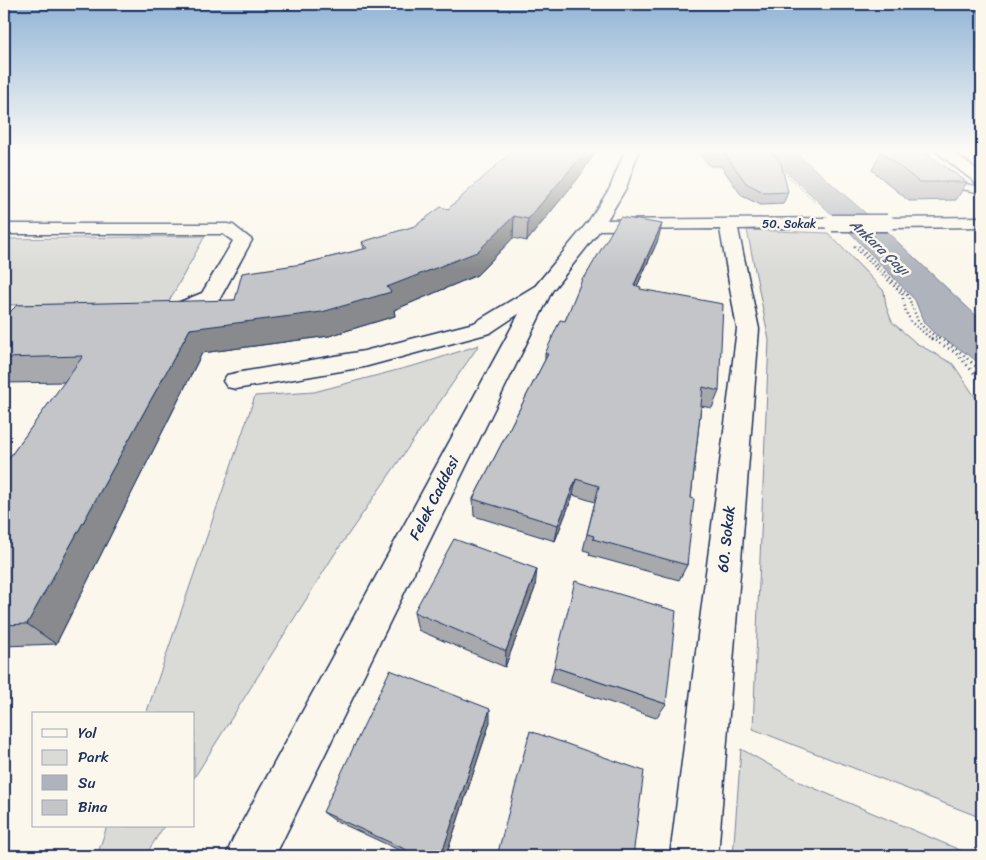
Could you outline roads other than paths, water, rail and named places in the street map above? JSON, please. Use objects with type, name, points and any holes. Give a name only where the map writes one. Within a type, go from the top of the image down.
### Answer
[{"type":"main road","name":"Felek Caddesi","points":[[250,856],[542,290],[595,225],[617,190]]},
{"type":"main road","name":"50. Sokak","points":[[595,225],[982,222]]},
{"type":"main road","name":"60. Sokak","points":[[694,856],[748,329],[728,224]]},
{"type":"main road","points":[[4,229],[227,229],[243,240],[210,297],[168,316],[148,317]]},
{"type":"main road","points":[[236,381],[364,359],[482,328],[542,290]]},
{"type":"water","name":"Ankara Çayı","points":[[806,190],[839,190],[886,231],[982,321],[982,366],[969,355],[934,333],[924,323],[915,300],[841,223]]}]
